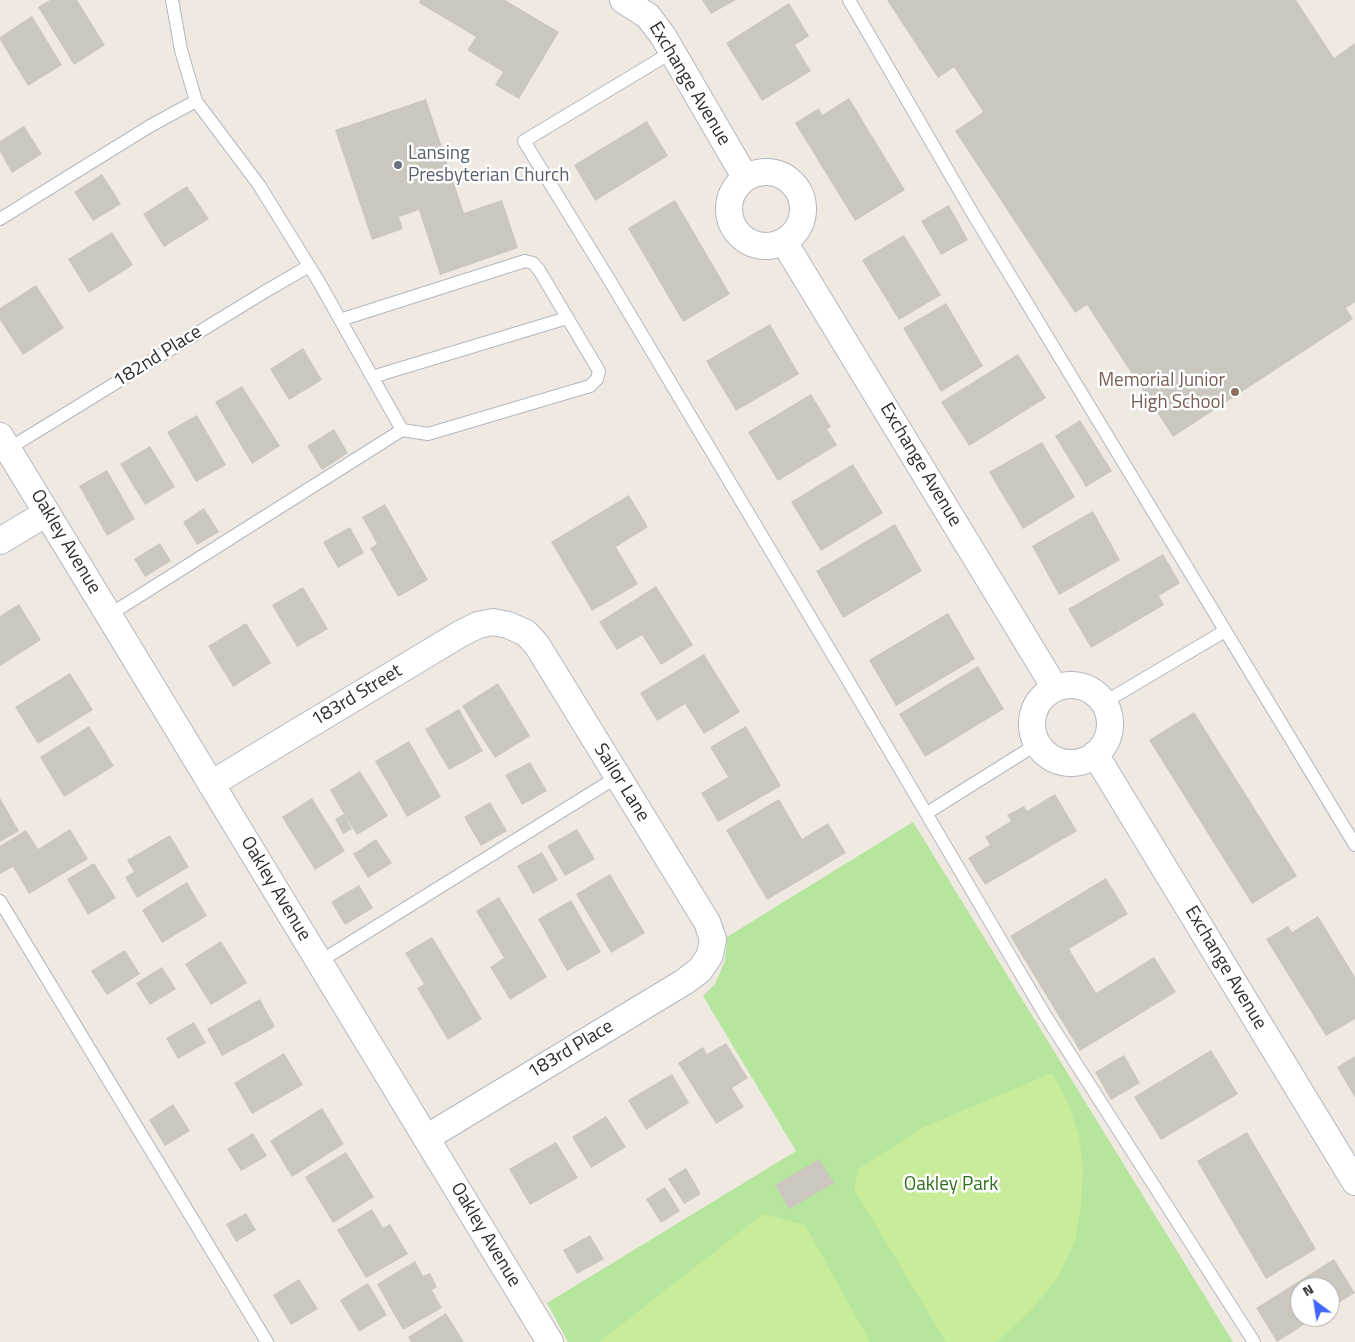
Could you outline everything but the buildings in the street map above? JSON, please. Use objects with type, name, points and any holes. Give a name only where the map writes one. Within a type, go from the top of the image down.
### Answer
[{"type":"street","name":"Exchange Avenue","points":[[626,1],[648,16],[672,52],[745,178]]},
{"type":"street","points":[[756,172],[774,173],[790,180],[798,190],[802,200],[803,213],[800,224],[784,242],[772,246],[759,246],[747,242],[737,234],[731,223],[728,210],[730,197],[736,186],[756,172]]},
{"type":"street","name":"Exchange Avenue","points":[[784,242],[1055,688]]},
{"type":"street","name":"Oakley Avenue","points":[[4,442],[550,1342]]},
{"type":"street","points":[[0,541],[47,513]]},
{"type":"street","name":"183rd Street","points":[[211,784],[460,634],[478,626],[494,622],[508,624]]},
{"type":"street","name":"Sailor Lane","points":[[508,624],[526,633],[537,645],[707,922],[713,939],[710,955]]},
{"type":"street","points":[[1066,685],[1082,687],[1096,694],[1104,703],[1110,724],[1106,741],[1095,754],[1083,761],[1070,763],[1057,760],[1046,754],[1037,744],[1032,732],[1032,719],[1036,706],[1044,696],[1055,688],[1066,685]]},
{"type":"street","name":"Exchange Avenue","points":[[1095,754],[1355,1182]]},
{"type":"street","name":"183rd Place","points":[[426,1138],[684,982],[700,970],[710,955]]},
{"type":"lane","points":[[172,0],[181,50],[196,101],[260,185],[309,266],[402,430]]},
{"type":"lane","points":[[849,0],[973,214],[1355,846]]},
{"type":"lane","points":[[672,52],[524,141],[620,298],[1045,1015],[1254,1342]]},
{"type":"lane","points":[[0,218],[150,126],[196,101]]},
{"type":"lane","points":[[108,615],[402,430],[428,434],[590,386],[597,379],[598,371],[539,270],[533,263],[526,261],[340,320]]},
{"type":"lane","name":"182nd Place","points":[[4,442],[309,266]]},
{"type":"lane","points":[[372,377],[567,318]]},
{"type":"lane","points":[[1104,703],[1225,631]]},
{"type":"lane","points":[[926,813],[1037,744]]},
{"type":"lane","points":[[319,962],[617,777]]},
{"type":"lane","points":[[0,901],[267,1342]]},
{"type":"green space","name":"Oakley Park","points":[[913,822],[1233,1342],[568,1342],[547,1303],[796,1151],[703,996],[715,984],[725,961],[727,937]]},
{"type":"green space","points":[[1052,1073],[1068,1103],[1079,1136],[1083,1169],[1076,1237],[1058,1278],[1031,1310],[998,1341],[946,1342],[854,1189],[858,1169],[924,1127]]},
{"type":"green space","points":[[763,1214],[805,1225],[870,1342],[599,1342]]},
{"type":"place","name":"Lansing Presbyterian Church","points":[[398,165]]},
{"type":"place","name":"Memorial Junior High School","points":[[1235,392]]}]
